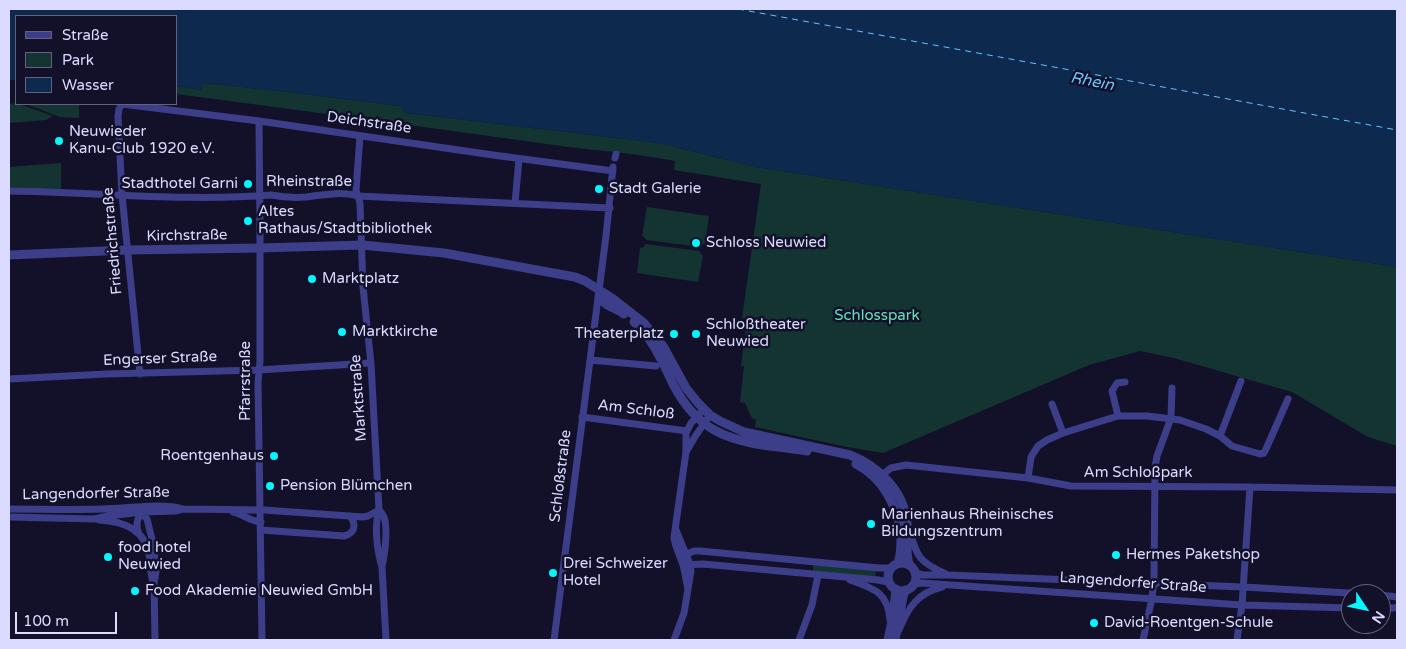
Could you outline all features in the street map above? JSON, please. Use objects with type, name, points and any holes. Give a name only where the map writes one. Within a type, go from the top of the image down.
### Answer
[{"type":"street","name":"Deichstraße","points":[[132,105],[259,121],[519,159],[613,169]]},
{"type":"street","name":"Friedrichstraße","points":[[120,106],[118,116],[122,195],[140,374]]},
{"type":"street","name":"Pfarrstraße","points":[[259,121],[260,361],[258,370],[262,640]]},
{"type":"street","name":"Marktstraße","points":[[360,136],[356,190],[360,203],[363,287],[371,363],[379,510],[377,518],[378,543],[382,566],[386,640]]},
{"type":"street","points":[[514,202],[519,159]]},
{"type":"street","name":"Schloßstraße","points":[[554,640],[610,208],[613,169]]},
{"type":"street","name":"Rheinstraße","points":[[9,191],[190,197],[271,195],[306,197],[324,194],[351,194],[358,196],[610,208]]},
{"type":"street","name":"Kirchstraße","points":[[9,255],[127,250],[362,245],[444,253],[575,277],[599,290],[638,318],[653,333],[666,351],[686,388],[704,413]]},
{"type":"street","points":[[599,290],[602,301],[626,315],[644,332],[657,350],[678,393],[704,413],[738,430],[850,456],[866,463],[882,475],[900,499],[905,512],[909,564],[915,573],[916,580],[910,588],[896,590],[888,582],[878,580],[703,564],[686,565]]},
{"type":"street","points":[[596,316],[602,309],[608,306]]},
{"type":"street","points":[[590,360],[656,366]]},
{"type":"street","name":"Engerser Straße","points":[[9,379],[258,370],[371,363]]},
{"type":"street","points":[[1220,436],[1241,381]]},
{"type":"street","points":[[1118,416],[1112,391],[1116,383],[1125,382]]},
{"type":"street","points":[[1143,640],[1154,584],[1155,467],[1170,418],[1172,388]]},
{"type":"street","points":[[1028,478],[1031,457],[1038,446],[1063,433],[1118,416],[1170,418],[1191,423],[1220,436],[1232,446],[1260,454],[1264,453],[1288,399]]},
{"type":"street","points":[[1052,404],[1063,433]]},
{"type":"street","points":[[686,452],[704,423],[704,413]]},
{"type":"street","points":[[674,640],[684,613],[688,589],[686,565],[676,530],[687,431],[690,423],[704,413]]},
{"type":"street","name":"Am Schloß","points":[[582,417],[687,431]]},
{"type":"street","points":[[704,423],[736,440],[837,458],[854,463],[866,470],[884,488],[895,509],[900,528],[901,553],[888,573],[888,582]]},
{"type":"street","name":"Am Schloßpark","points":[[882,475],[891,468],[906,465],[1028,478],[1071,486],[1397,490]]},
{"type":"street","points":[[1237,640],[1242,605],[1250,487]]},
{"type":"street","name":"Langendorfer Straße","points":[[9,508],[102,509],[135,507],[148,510]]},
{"type":"street","name":"Langendorfer Straße","points":[[9,516],[94,519],[174,507],[183,509],[260,510],[350,516],[368,516],[379,510]]},
{"type":"street","name":"Langendorfer Straße","points":[[224,509],[243,515],[261,526],[344,536],[351,533],[354,528],[354,522],[350,516]]},
{"type":"street","points":[[148,510],[148,523],[154,547],[156,572],[154,583],[155,640]]},
{"type":"street","points":[[139,534],[136,524],[138,518],[148,510]]},
{"type":"street","points":[[94,519],[120,522],[131,527],[139,534],[148,548],[154,583]]},
{"type":"street","name":"Langendorfer Straße","points":[[907,523],[919,558],[948,575]]},
{"type":"street","points":[[683,556],[694,551],[700,551],[879,568],[903,563],[909,564]]},
{"type":"street","points":[[782,572],[783,558]]},
{"type":"street","name":"Langendorfer Straße","points":[[915,573],[1341,593]]},
{"type":"street","points":[[799,640],[812,605],[818,575]]},
{"type":"street","points":[[840,577],[870,587],[881,595],[889,608],[891,629]]},
{"type":"street","name":"Langendorfer Straße","points":[[914,584],[922,583],[1242,605],[1341,608]]},
{"type":"street","points":[[895,640],[904,619],[915,601],[930,591],[950,585]]},
{"type":"street","points":[[888,640],[896,590]]},
{"type":"street","points":[[895,640],[905,590]]},
{"type":"green space","name":"Schlosspark","points":[[203,83],[288,92],[400,106],[406,113],[659,143],[756,167],[1397,267],[1397,446],[1368,437],[1292,392],[1174,358],[1140,351],[1089,365],[883,453],[755,427],[756,419],[752,418],[745,403],[740,402],[744,366],[741,366],[747,319],[742,318],[761,184],[674,170],[675,161],[658,158],[178,94],[178,86],[201,90]]},
{"type":"green space","points":[[15,103],[15,105],[22,105],[53,116],[46,120],[9,123],[9,104]]},
{"type":"green space","points":[[29,105],[79,105],[79,118],[60,117]]},
{"type":"green space","points":[[61,163],[61,190],[9,188],[9,167]]},
{"type":"green space","points":[[647,207],[709,216],[705,244],[701,247],[646,240],[642,236]]},
{"type":"green space","points":[[645,244],[700,251],[703,256],[698,282],[637,273],[640,248],[644,247]]},
{"type":"green space","points":[[813,564],[876,570],[875,578],[813,572]]},
{"type":"water","name":"Rhein","points":[[9,9],[1397,9],[1397,267],[756,167],[659,143],[406,113],[400,106],[288,92],[203,83],[201,90],[178,86],[178,15],[15,15],[15,80],[9,80]]},
{"type":"ferry route","points":[[738,9],[1397,130]]},
{"type":"place","name":"Neuwieder Kanu-Club 1920 e.V.","points":[[59,141]]},
{"type":"place","name":"Stadthotel Garni","points":[[248,184]]},
{"type":"place","name":"Stadt Galerie","points":[[599,189]]},
{"type":"place","name":"Altes Rathaus/Stadtbibliothek","points":[[248,221]]},
{"type":"place","name":"Schloss Neuwied","points":[[696,243]]},
{"type":"place","name":"Marktplatz","points":[[312,279]]},
{"type":"place","name":"Marktkirche","points":[[342,332]]},
{"type":"place","name":"Theaterplatz","points":[[674,334]]},
{"type":"place","name":"Schloßtheater Neuwied","points":[[696,334]]},
{"type":"place","name":"Roentgenhaus","points":[[274,456]]},
{"type":"place","name":"Pension Blümchen","points":[[270,486]]},
{"type":"place","name":"Marienhaus Rheinisches Bildungszentrum","points":[[871,524]]},
{"type":"place","name":"Hermes Paketshop","points":[[1116,555]]},
{"type":"place","name":"food hotel Neuwied","points":[[108,557]]},
{"type":"place","name":"Drei Schweizer Hotel","points":[[553,573]]},
{"type":"place","name":"Food Akademie Neuwied GmbH","points":[[135,591]]},
{"type":"place","name":"David-Roentgen-Schule","points":[[1094,623]]}]
